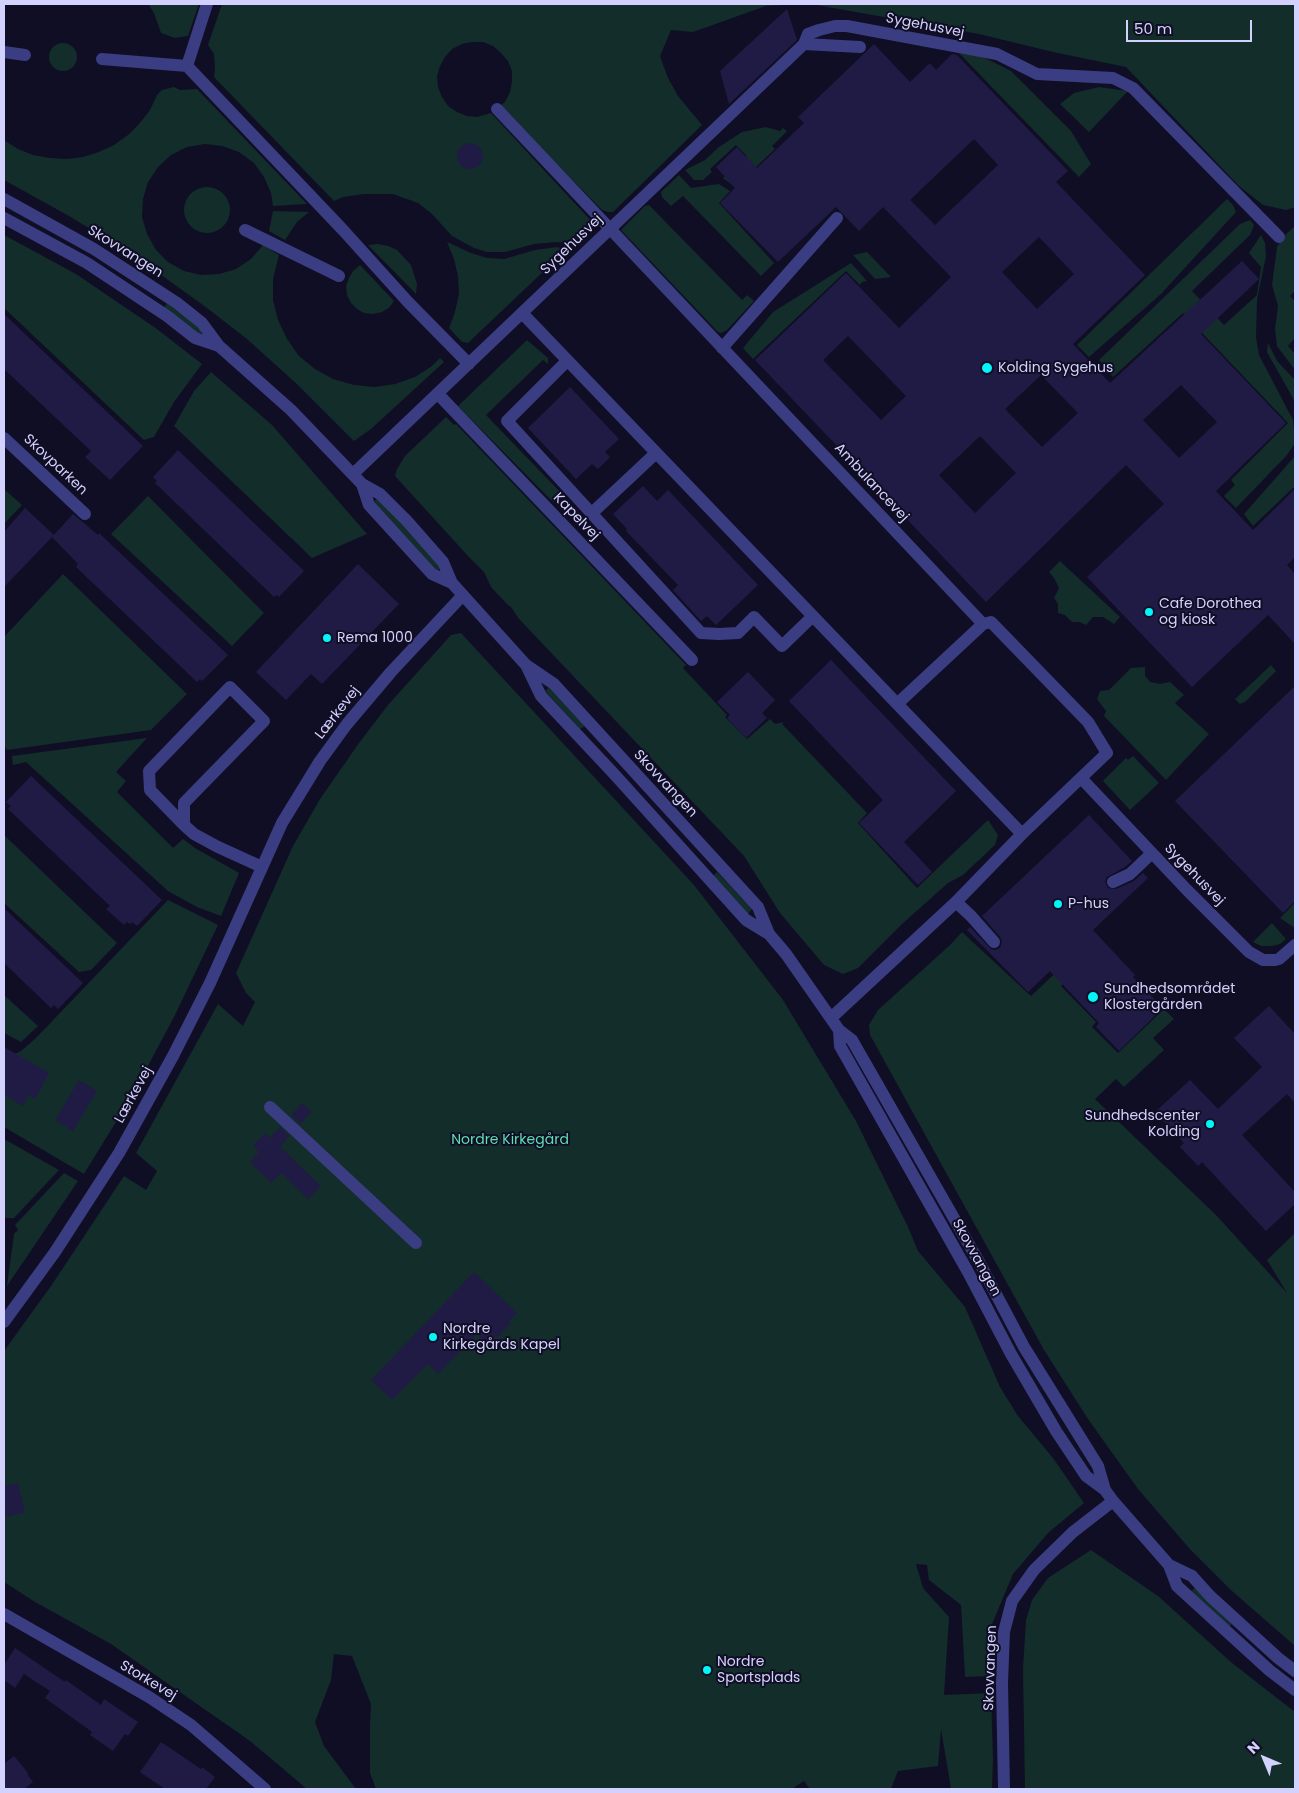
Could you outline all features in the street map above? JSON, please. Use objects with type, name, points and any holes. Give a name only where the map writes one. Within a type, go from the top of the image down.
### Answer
[{"type":"street","points":[[187,66],[207,4]]},
{"type":"street","name":"Sygehusvej","points":[[353,474],[523,314],[804,44],[808,34],[834,26],[847,26],[997,54],[1037,74],[1113,78],[1133,88],[1280,237]]},
{"type":"street","points":[[804,44],[860,47]]},
{"type":"street","points":[[4,52],[25,54]]},
{"type":"street","points":[[102,59],[187,66],[343,230],[408,302],[469,364]]},
{"type":"street","name":"Ambulancevej","points":[[497,109],[983,624],[991,622],[1088,722],[1107,753],[1081,778]]},
{"type":"street","name":"Skovvangen","points":[[4,199],[94,249],[177,303],[202,323],[218,346],[291,410],[353,474],[362,484],[368,505],[432,574],[452,583],[526,665],[554,684],[758,907],[769,934],[786,954],[839,1030],[852,1040],[979,1262],[1024,1347],[1070,1424],[1098,1466],[1105,1490],[1169,1565],[1177,1586],[1269,1670],[1295,1690]]},
{"type":"street","name":"Skovvangen","points":[[4,218],[87,263],[168,316],[195,338],[218,346]]},
{"type":"street","points":[[722,348],[837,218]]},
{"type":"street","points":[[245,230],[339,276]]},
{"type":"street","points":[[523,314],[1022,834]]},
{"type":"street","points":[[567,361],[507,421],[701,632],[719,634],[738,633],[754,617],[782,646],[813,616]]},
{"type":"street","name":"Kapelvej","points":[[438,394],[692,660]]},
{"type":"street","name":"Skovparken","points":[[4,438],[85,514]]},
{"type":"street","points":[[592,513],[656,453]]},
{"type":"street","name":"Lærkevej","points":[[4,1322],[55,1252],[119,1153],[173,1056],[206,991],[282,823],[320,761],[347,724],[391,672],[463,595]]},
{"type":"street","points":[[897,704],[983,624]]},
{"type":"street","name":"Skovvangen","points":[[526,665],[541,696],[746,920],[769,934]]},
{"type":"street","points":[[184,825],[184,803],[264,721],[230,687],[148,771],[150,790],[184,825],[194,834],[262,867]]},
{"type":"street","points":[[831,1018],[956,902],[1022,834],[1081,778]]},
{"type":"street","name":"Sygehusvej","points":[[1081,778],[1253,955],[1263,960],[1275,960],[1279,959],[1295,945]]},
{"type":"street","points":[[1113,882],[1130,874],[1152,853]]},
{"type":"street","points":[[956,902],[972,916],[994,942]]},
{"type":"street","points":[[270,1107],[416,1242]]},
{"type":"street","name":"Skovvangen","points":[[1004,1789],[1002,1684],[1004,1632],[1012,1601],[1034,1570],[1073,1532],[1113,1501]]},
{"type":"street","name":"Skovvangen","points":[[1169,1565],[1192,1576],[1210,1596],[1271,1652],[1295,1671]]},
{"type":"street","name":"Storkevej","points":[[4,1614],[149,1697],[191,1725],[265,1789]]},
{"type":"green space","points":[[148,4],[199,4],[188,36],[175,38],[161,33],[154,13]]},
{"type":"green space","points":[[222,4],[802,4],[766,6],[693,32],[671,30],[660,56],[668,78],[678,96],[702,125],[613,212],[602,210],[500,106],[505,102],[510,92],[512,82],[512,71],[508,61],[501,53],[493,46],[483,42],[462,44],[452,49],[440,66],[437,76],[438,87],[448,106],[467,116],[477,117],[491,113],[594,224],[572,243],[534,244],[505,252],[487,252],[474,248],[452,236],[432,214],[418,203],[393,194],[364,194],[343,197],[334,201],[214,77],[214,54],[208,45]]},
{"type":"green space","points":[[811,4],[1295,4],[1295,207],[1286,210],[1263,205],[1239,186],[1126,67],[979,34]]},
{"type":"green space","points":[[63,43],[73,47],[77,57],[73,67],[63,71],[53,67],[49,57],[53,47]]},
{"type":"green space","points":[[956,50],[983,57],[1011,71],[1071,131],[1091,164],[1079,177]]},
{"type":"green space","points":[[174,87],[180,90],[197,89],[307,204],[273,206],[271,193],[264,177],[254,163],[239,152],[222,146],[205,144],[187,147],[171,155],[158,167],[148,182],[143,199],[142,217],[147,234],[156,250],[168,262],[184,271],[201,275],[219,274],[236,269],[251,259],[263,245],[279,255],[273,279],[273,300],[278,320],[287,339],[299,356],[315,369],[333,379],[354,385],[374,387],[395,384],[415,377],[432,366],[440,358],[444,362],[371,429],[354,441],[299,386],[247,339],[207,308],[135,256],[4,180],[4,140],[18,149],[33,155],[67,159],[83,157],[114,145],[128,135],[150,110],[157,95],[162,90]]},
{"type":"green space","points":[[1099,87],[1128,91],[1089,132],[1060,104],[1074,93]]},
{"type":"green space","points":[[766,127],[780,131],[783,128],[787,131],[772,146],[775,149],[735,187],[723,178],[747,156],[736,145],[710,169],[712,172],[703,180],[694,180],[685,170],[705,160],[719,147],[742,132]]},
{"type":"green space","points":[[679,175],[691,188],[719,184],[730,191],[719,203],[774,263],[761,276],[683,196],[671,206],[662,197],[661,192]]},
{"type":"green space","points":[[207,187],[220,191],[226,197],[230,210],[226,223],[220,229],[207,233],[194,229],[188,223],[184,210],[188,197],[194,191]]},
{"type":"green space","points":[[1227,199],[1233,205],[1236,212],[1161,294],[1089,357],[1077,345]]},
{"type":"green space","points":[[649,205],[742,300],[747,295],[754,301],[727,330],[721,333],[718,332],[621,230],[645,206]]},
{"type":"green space","points":[[273,211],[309,212],[297,222],[285,240],[269,231]]},
{"type":"green space","points":[[1250,220],[1254,225],[1250,235],[1192,291],[1224,325],[1257,295],[1261,267],[1249,253],[1261,235],[1265,243],[1266,256],[1257,300],[1256,337],[1259,355],[1293,420],[1295,443],[1287,455],[1236,508],[1224,496],[1235,485],[1231,480],[1288,423],[1183,313],[1113,377],[1099,360],[1240,224]]},
{"type":"green space","points":[[1295,226],[1295,291],[1290,296],[1295,301],[1295,338],[1288,346],[1295,354],[1295,370],[1277,346],[1275,329],[1278,306],[1272,285],[1277,247],[1283,237]]},
{"type":"green space","points":[[4,235],[76,274],[157,329],[202,364],[174,402],[154,437],[144,440],[4,308]]},
{"type":"green space","points":[[447,242],[487,258],[504,259],[535,250],[557,247],[566,250],[468,343],[462,342],[449,328],[459,294],[458,276]]},
{"type":"green space","points":[[378,244],[397,250],[411,265],[417,284],[416,294],[368,245]]},
{"type":"green space","points":[[867,252],[891,277],[875,279],[853,255]]},
{"type":"green space","points":[[851,263],[867,281],[862,282],[860,285],[846,271],[753,359],[743,348],[773,312]]},
{"type":"green space","points":[[360,265],[394,301],[389,308],[382,312],[364,313],[351,303],[347,295],[346,286],[349,278]]},
{"type":"green space","points":[[167,303],[207,333],[197,333],[164,308]]},
{"type":"green space","points":[[527,340],[548,358],[548,364],[543,360],[486,415],[562,494],[553,502],[458,406]]},
{"type":"green space","points":[[1268,343],[1277,361],[1295,380],[1295,402],[1267,352]]},
{"type":"green space","points":[[211,372],[272,425],[367,534],[312,558],[174,426],[194,391]]},
{"type":"green space","points":[[446,417],[454,425],[456,424],[686,665],[683,668],[727,715],[725,717],[747,739],[770,719],[775,724],[784,722],[782,724],[867,813],[858,823],[917,888],[988,820],[998,835],[995,845],[963,875],[948,883],[902,924],[858,968],[843,974],[824,965],[780,913],[744,856],[519,619],[511,607],[491,587],[484,572],[395,476],[405,456]]},
{"type":"green space","points":[[1295,456],[1295,486],[1253,526],[1244,514]]},
{"type":"green space","points":[[4,489],[22,505],[4,524]]},
{"type":"green space","points":[[148,496],[264,613],[232,646],[111,534]]},
{"type":"green space","points":[[378,497],[441,566],[437,571],[374,502]]},
{"type":"green space","points":[[1060,561],[1120,617],[1114,624],[1103,617],[1093,617],[1086,625],[1080,622],[1072,622],[1065,615],[1058,613],[1058,604],[1054,598],[1059,588],[1049,572]]},
{"type":"green space","points":[[63,574],[187,694],[151,730],[7,750],[4,745],[4,637]]},
{"type":"green space","name":"Nordre Kirkegård","points":[[461,633],[694,885],[783,1000],[856,1121],[918,1251],[965,1307],[1000,1387],[1018,1416],[1053,1458],[1084,1503],[1048,1533],[1013,1574],[990,1629],[989,1676],[965,1677],[961,1605],[929,1580],[927,1565],[916,1564],[923,1588],[949,1617],[944,1695],[991,1693],[992,1789],[951,1789],[941,1729],[938,1766],[898,1771],[891,1789],[810,1789],[804,1781],[792,1789],[376,1789],[370,1773],[371,1704],[352,1656],[334,1654],[331,1680],[315,1722],[324,1746],[356,1789],[307,1789],[250,1741],[111,1644],[35,1602],[4,1582],[4,1351],[51,1286],[124,1176],[146,1190],[157,1171],[136,1153],[218,1004],[243,1026],[255,1002],[246,993],[236,973],[293,846],[320,799],[388,705],[451,635]]},
{"type":"green space","points":[[1271,665],[1276,671],[1245,702],[1240,704],[1235,699]]},
{"type":"green space","points":[[1145,667],[1145,676],[1150,682],[1160,684],[1170,682],[1184,695],[1175,703],[1209,734],[1166,780],[1104,716],[1106,711],[1097,699],[1100,691],[1109,690],[1131,668]]},
{"type":"green space","points":[[550,687],[585,726],[580,729],[545,691]]},
{"type":"green space","points":[[147,738],[116,772],[126,781],[117,792],[173,848],[183,839],[239,873],[221,916],[197,907],[168,891],[26,762],[13,765],[12,756]]},
{"type":"green space","points":[[1133,756],[1159,783],[1130,810],[1103,781],[1126,758],[1128,760]]},
{"type":"green space","points":[[4,835],[117,943],[91,970],[79,972],[4,903]]},
{"type":"green space","points":[[717,872],[752,909],[748,914],[713,876]]},
{"type":"green space","points":[[168,900],[218,925],[174,1017],[133,1094],[84,1174],[4,1127],[4,1064],[8,1057],[21,1051],[35,1039]]},
{"type":"green space","points":[[1295,903],[1295,925],[1293,927],[1280,918]]},
{"type":"green space","points":[[1272,923],[1286,939],[1280,944],[1272,946],[1261,946],[1253,942]]},
{"type":"green space","points":[[962,932],[1031,996],[1096,935],[1104,944],[1061,986],[1096,1022],[1092,1027],[1118,1053],[1164,1009],[1174,1019],[1153,1038],[1164,1050],[1124,1087],[1116,1079],[1095,1099],[1216,1215],[1287,1293],[1267,1260],[1295,1233],[1295,1646],[1232,1591],[1189,1548],[1138,1489],[1088,1419],[1044,1350],[870,1035],[869,1025],[878,1010]]},
{"type":"green space","points":[[4,995],[38,1026],[21,1042],[4,1033]]},
{"type":"green space","points":[[4,1139],[59,1170],[14,1218],[6,1218],[4,1216]]},
{"type":"green space","points":[[64,1173],[78,1181],[7,1286],[14,1234],[18,1230],[15,1225]]},
{"type":"green space","points":[[1091,1550],[1158,1596],[1232,1663],[1295,1712],[1295,1789],[1025,1789],[1023,1669],[1026,1620],[1032,1600],[1048,1578]]},
{"type":"green space","points":[[1195,1588],[1232,1624],[1228,1628],[1190,1592]]},
{"type":"building","points":[[787,9],[797,40],[729,104],[720,71]]},
{"type":"building","name":"Kolding Sygehus","points":[[874,44],[910,82],[930,63],[936,70],[952,54],[957,55],[1068,171],[1056,182],[1145,275],[1073,344],[1110,383],[1242,261],[1259,279],[1201,334],[1286,423],[1216,491],[1253,530],[1295,489],[1295,557],[1287,565],[1295,574],[1295,644],[1268,615],[1192,687],[1087,577],[1164,504],[1126,465],[986,602],[755,360],[846,273],[899,328],[951,277],[883,207],[859,231],[836,207],[778,262],[720,203],[735,188],[716,167],[737,147],[757,168],[804,123],[798,117]],"holes":[[[974,139],[998,165],[935,225],[910,200]],[[1039,237],[1074,274],[1037,309],[1002,272]],[[848,336],[906,396],[881,420],[823,360]],[[1041,375],[1078,413],[1042,447],[1005,409]],[[1181,385],[1217,422],[1179,458],[1143,420]],[[980,436],[1016,473],[975,513],[939,475]]]},
{"type":"building","points":[[470,143],[479,147],[483,156],[479,165],[470,169],[461,165],[457,156],[461,147]]},
{"type":"building","points":[[4,314],[143,446],[110,480],[85,457],[91,451],[4,369]]},
{"type":"building","points":[[570,387],[619,439],[605,452],[610,457],[598,469],[592,464],[576,479],[528,428]]},
{"type":"building","points":[[178,450],[304,571],[279,597],[277,595],[274,597],[155,483],[157,481],[153,477]]},
{"type":"building","points":[[643,486],[657,501],[668,490],[758,585],[716,625],[707,616],[701,621],[673,590],[678,585],[626,531],[627,529],[613,514]]},
{"type":"building","points":[[25,508],[54,535],[4,587],[4,532]]},
{"type":"building","points":[[73,514],[98,535],[99,533],[228,655],[202,681],[200,679],[197,682],[76,567],[78,564],[52,537]]},
{"type":"building","name":"Rema 1000","points":[[358,564],[399,604],[322,684],[311,674],[286,700],[256,672]]},
{"type":"building","points":[[831,660],[956,791],[904,842],[932,872],[918,885],[859,823],[883,800],[789,701]]},
{"type":"building","points":[[748,672],[775,700],[762,713],[767,718],[746,738],[727,718],[730,715],[717,702]]},
{"type":"building","points":[[1295,686],[1295,901],[1283,913],[1175,801]]},
{"type":"building","points":[[31,776],[162,900],[137,926],[132,922],[130,924],[127,922],[124,925],[106,909],[110,906],[8,809],[11,806],[6,802]]},
{"type":"building","name":"P-hus","points":[[1089,815],[1132,861],[1107,877],[1105,882],[1108,888],[1116,889],[1134,881],[1143,873],[1148,878],[1093,930],[1135,975],[1133,977],[1163,1008],[1119,1051],[1096,1027],[1099,1023],[1050,971],[1028,992],[967,930],[970,927],[991,949],[1000,948],[1002,941],[1000,937],[982,916]]},
{"type":"building","points":[[4,908],[83,983],[58,1009],[54,1005],[51,1008],[4,963]]},
{"type":"building","name":"Sundhedscenter Kolding","points":[[1269,1006],[1295,1034],[1295,1103],[1287,1094],[1242,1135],[1295,1192],[1295,1204],[1266,1231],[1202,1162],[1198,1166],[1180,1147],[1184,1143],[1155,1112],[1190,1080],[1218,1109],[1262,1067],[1234,1038]]},
{"type":"building","points":[[4,1047],[49,1073],[35,1099],[28,1095],[23,1106],[4,1095]]},
{"type":"building","points":[[79,1080],[97,1091],[73,1131],[55,1120]]},
{"type":"building","points":[[302,1103],[312,1112],[300,1124],[291,1115]]},
{"type":"building","points":[[280,1127],[289,1136],[280,1147],[321,1186],[308,1199],[281,1173],[271,1183],[250,1162],[259,1152],[253,1146],[265,1133],[270,1138]]},
{"type":"building","name":"Nordre Kirkegårds Kapel","points":[[474,1272],[517,1313],[509,1321],[511,1323],[497,1338],[495,1336],[487,1344],[477,1334],[438,1374],[428,1364],[392,1400],[371,1380]]},
{"type":"building","points":[[18,1483],[25,1512],[6,1517],[4,1486]]},
{"type":"building","points":[[15,1648],[65,1682],[66,1680],[101,1705],[104,1699],[138,1722],[128,1736],[125,1734],[113,1751],[90,1735],[92,1732],[45,1698],[50,1691],[24,1674],[15,1688],[4,1680],[4,1665]]},
{"type":"building","points":[[161,1742],[215,1777],[206,1789],[165,1789],[140,1772]]},
{"type":"building","points":[[14,1756],[33,1782],[24,1789],[4,1789],[4,1764]]},
{"type":"place","name":"Kolding Sygehus","points":[[987,368]]},
{"type":"place","name":"Cafe Dorothea og kiosk","points":[[1149,612]]},
{"type":"place","name":"Rema 1000","points":[[327,638]]},
{"type":"place","name":"P-hus","points":[[1058,904]]},
{"type":"place","name":"Sundhedsområdet Klostergården","points":[[1093,997]]},
{"type":"place","name":"Sundhedscenter Kolding","points":[[1210,1124]]},
{"type":"place","name":"Nordre Kirkegårds Kapel","points":[[433,1337]]},
{"type":"place","name":"Nordre Sportsplads","points":[[707,1670]]}]
